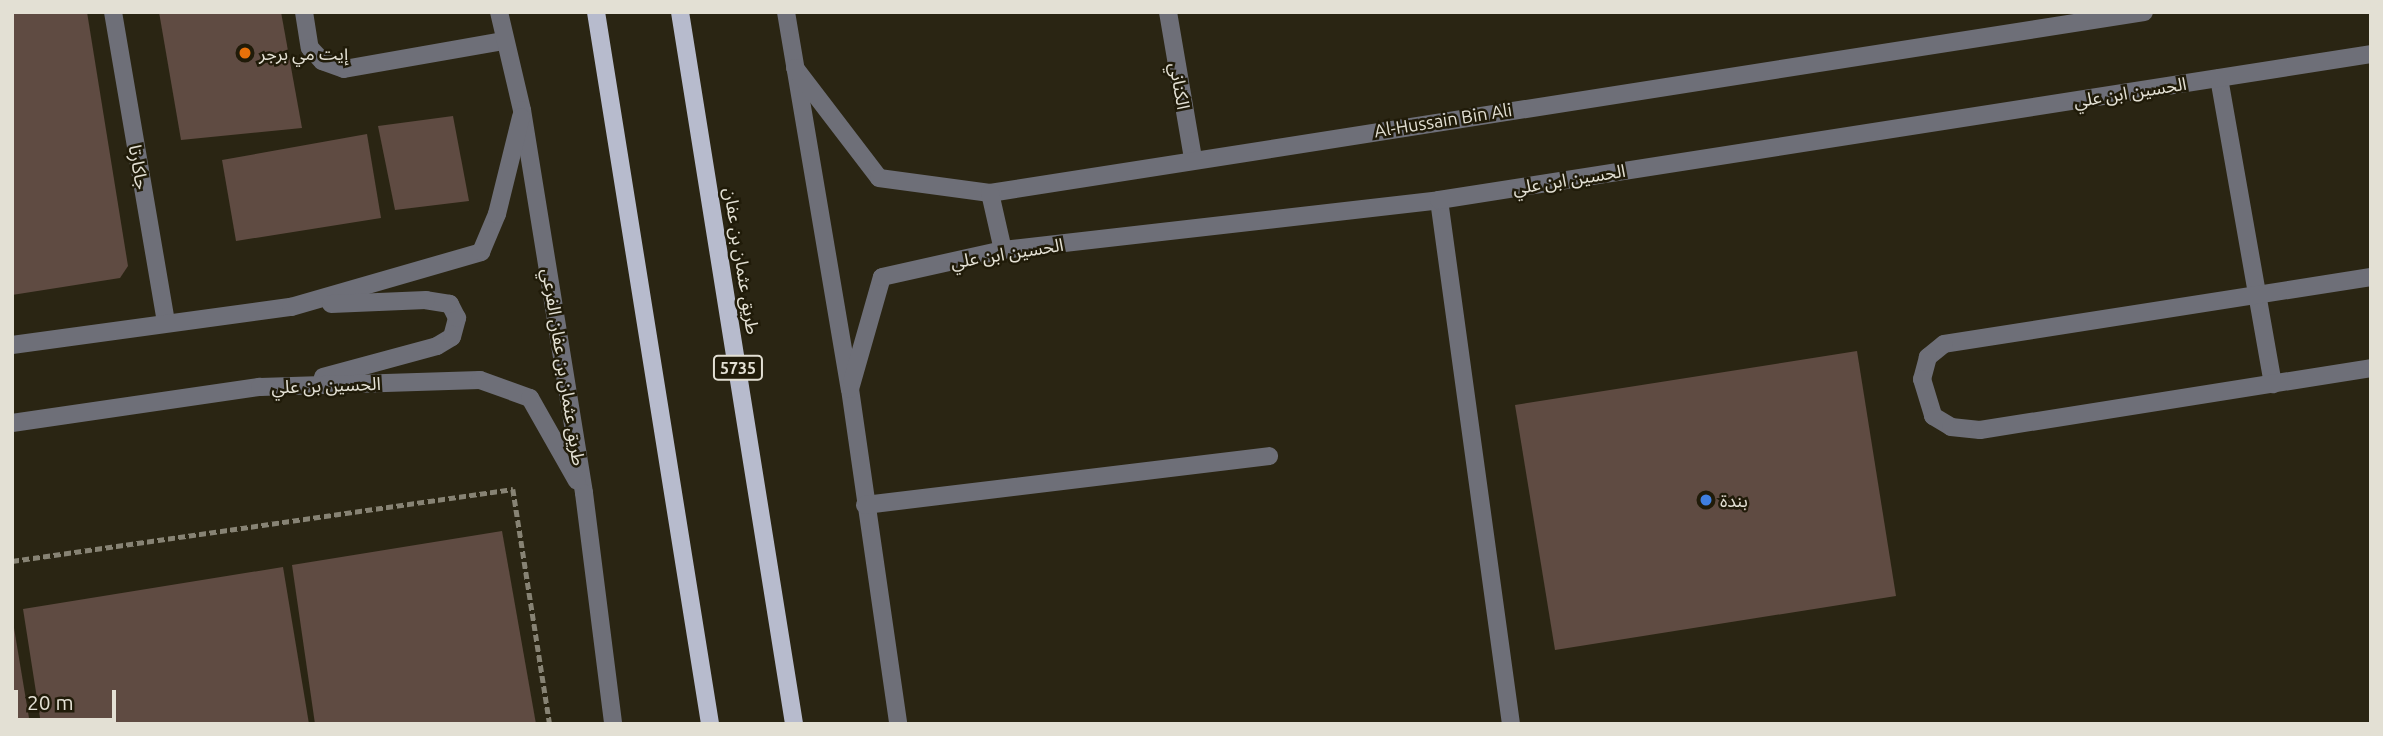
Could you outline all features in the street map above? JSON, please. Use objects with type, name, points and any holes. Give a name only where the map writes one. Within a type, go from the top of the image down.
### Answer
[{"type":"main road","points":[[596,12],[710,724]]},
{"type":"main road","name":"طريق عثمان بن عفان","points":[[680,12],[794,724]]},
{"type":"street","name":"جاكارتا","points":[[113,12],[166,323]]},
{"type":"street","points":[[304,12],[310,48],[321,61],[344,69],[503,41]]},
{"type":"street","name":"طريق عثمان بن عفان الفرعي","points":[[499,12],[503,41],[522,110],[584,493],[613,724]]},
{"type":"street","points":[[786,12],[850,389],[864,505],[898,724]]},
{"type":"street","name":"الكناني","points":[[1168,12],[1193,159]]},
{"type":"street","name":"Al-Hussain Bin Ali","points":[[795,68],[879,178],[990,193],[1193,159],[2144,12]]},
{"type":"street","name":"الحسين ابن علي","points":[[850,389],[882,277],[1003,250],[1440,200],[2371,54]]},
{"type":"street","points":[[2219,78],[2273,384]]},
{"type":"street","points":[[291,307],[481,252],[496,215],[522,110]]},
{"type":"street","points":[[990,193],[1003,250]]},
{"type":"street","points":[[1440,200],[1511,724]]},
{"type":"street","points":[[2371,277],[1944,344],[1928,357],[1922,379],[1933,416],[1951,427],[1980,430],[2371,368]]},
{"type":"street","points":[[12,345],[291,307],[426,300],[450,304],[457,318],[452,337],[437,346],[296,385]]},
{"type":"street","name":"الحسين بن علي","points":[[12,423],[296,385],[480,380],[530,398],[584,493]]},
{"type":"street","points":[[864,505],[1269,456]]},
{"type":"path","points":[[12,561],[513,489],[550,724]]},
{"type":"building","points":[[12,12],[87,12],[128,266],[120,278],[12,295]]},
{"type":"building","points":[[159,12],[281,12],[302,128],[181,140]]},
{"type":"building","points":[[453,116],[469,201],[395,210],[378,126]]},
{"type":"building","points":[[367,134],[381,218],[236,241],[222,160]]},
{"type":"building","name":"بندة","points":[[1857,351],[1896,596],[1555,650],[1515,405]]},
{"type":"building","points":[[502,531],[536,724],[315,724],[292,565]]},
{"type":"building","points":[[283,567],[309,724],[41,724],[23,609]]},
{"type":"building","points":[[14,628],[30,724],[12,724]]},
{"type":"place","name":"إيت مي برجر","points":[[245,53]]},
{"type":"place","name":"بندة","points":[[1706,500]]}]
